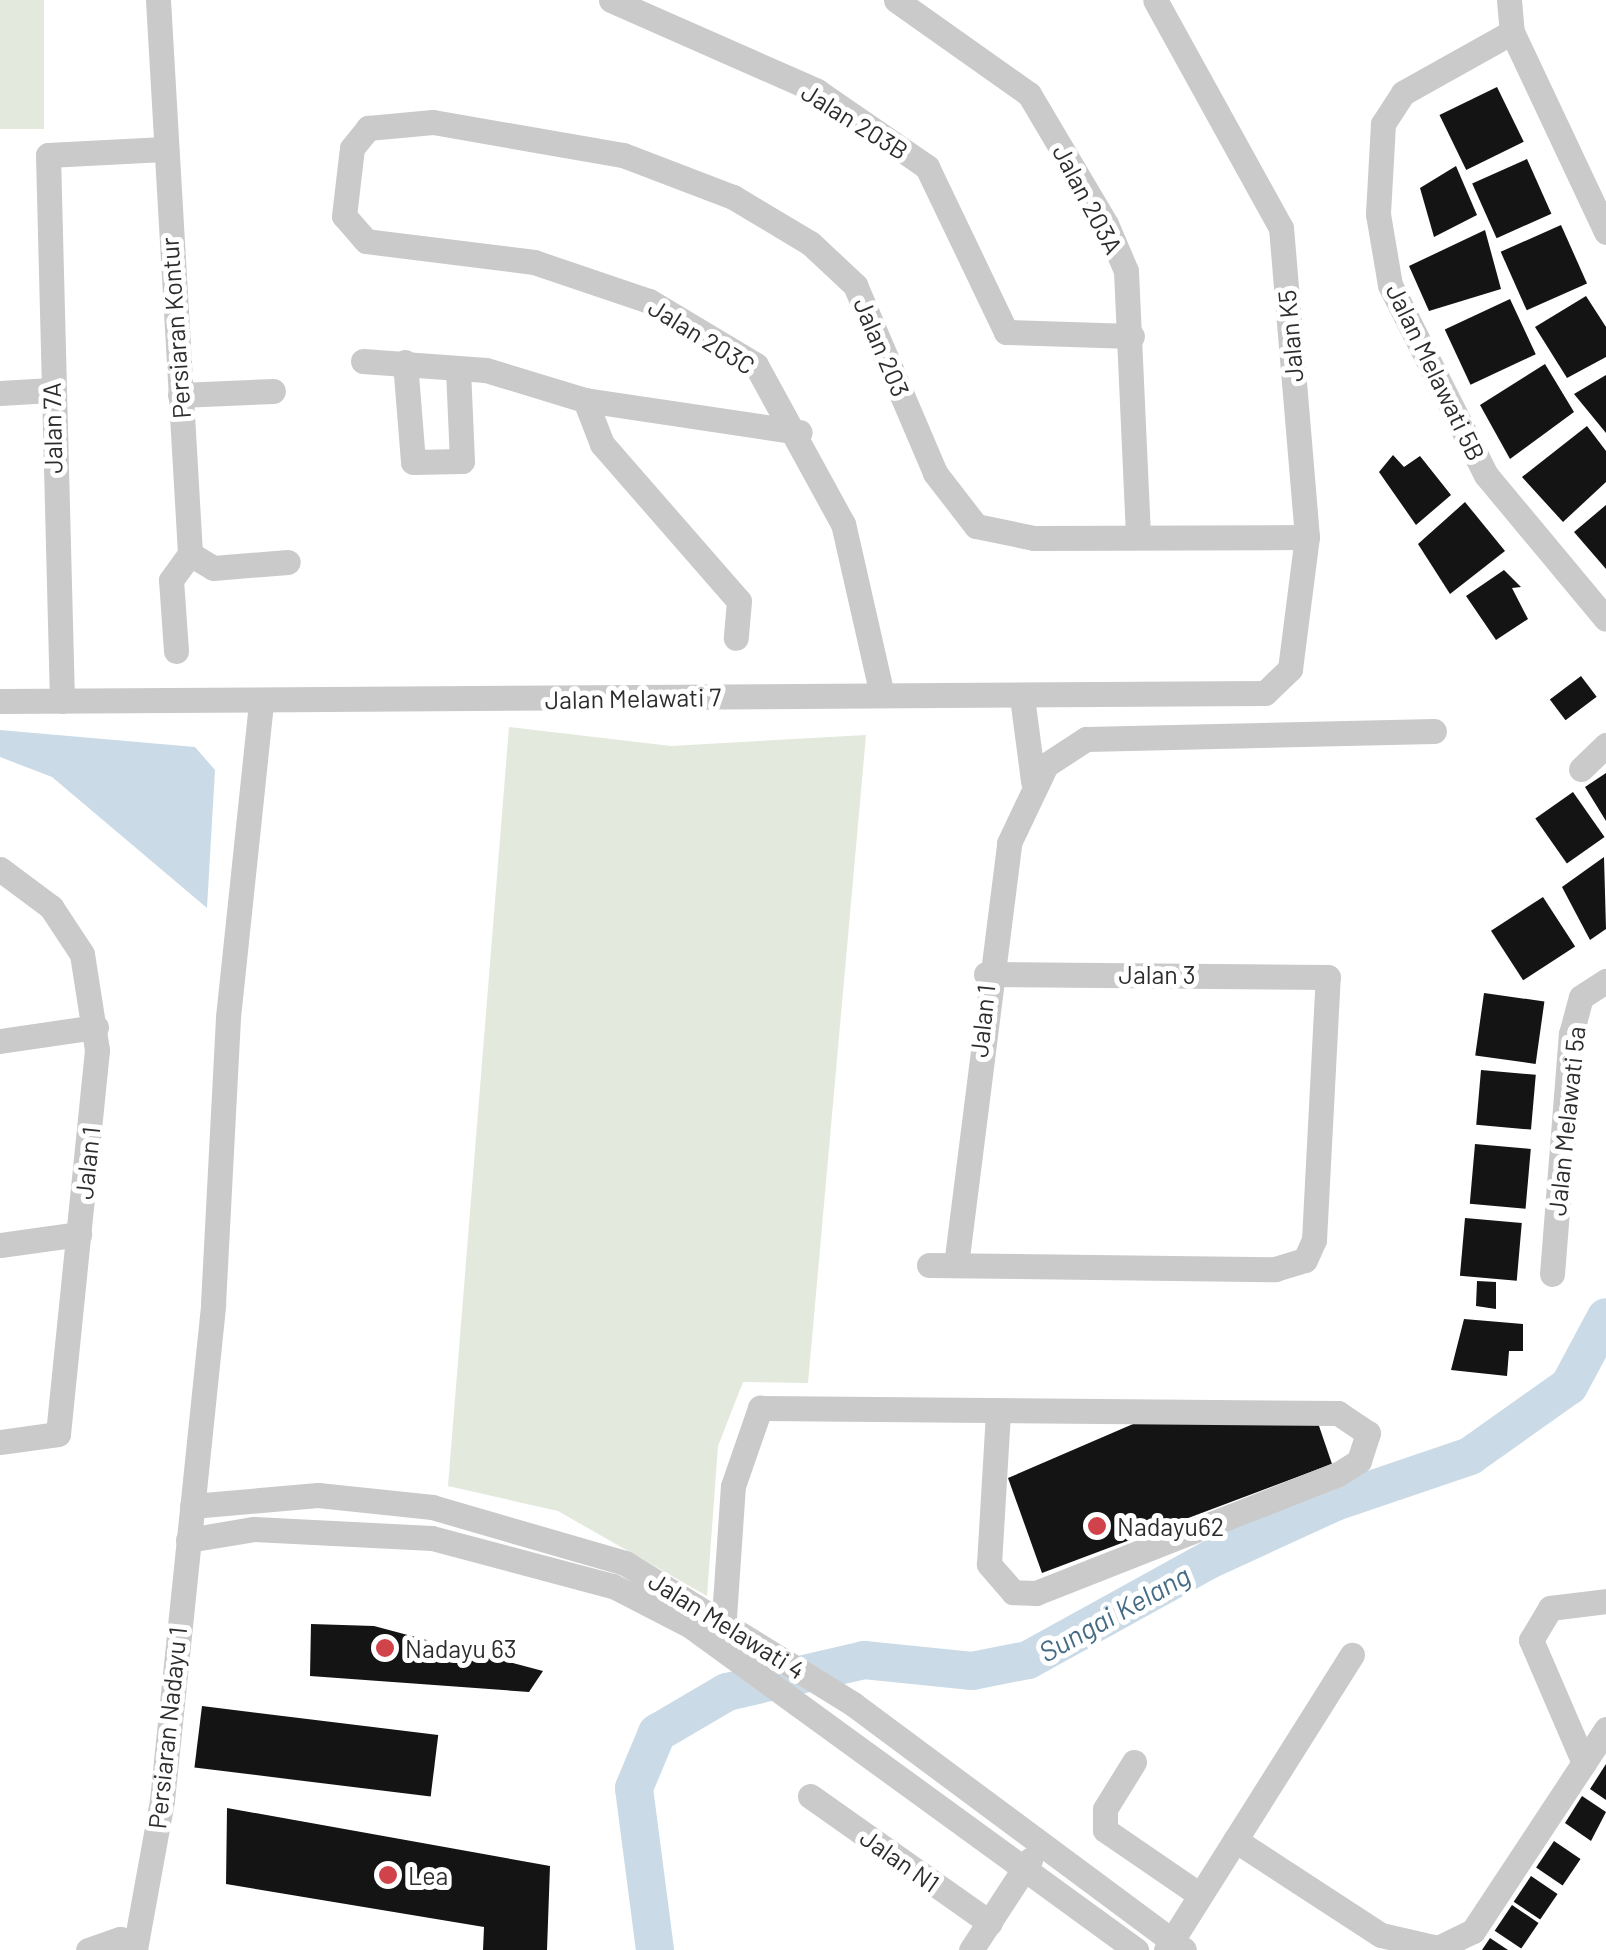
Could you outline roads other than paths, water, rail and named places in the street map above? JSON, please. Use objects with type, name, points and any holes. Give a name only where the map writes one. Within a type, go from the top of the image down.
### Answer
[{"type":"street","name":"Persiaran Kontur","points":[[158,0],[190,554]]},
{"type":"street","name":"Jalan 203B","points":[[611,0],[817,91],[927,167],[1006,332],[1132,336]]},
{"type":"street","name":"Jalan 203A","points":[[896,0],[1029,94],[1106,224],[1126,271],[1132,336],[1138,532]]},
{"type":"street","name":"Jalan K5","points":[[1155,0],[1281,228],[1307,537],[1290,669],[1266,693]]},
{"type":"street","points":[[1510,0],[1512,32],[1606,232]]},
{"type":"street","name":"Jalan Melawati 5B","points":[[1512,32],[1404,93],[1383,124],[1378,214],[1390,284],[1486,475],[1606,619]]},
{"type":"street","name":"Jalan 203","points":[[345,185],[368,128],[433,122],[623,155],[733,197],[810,243],[855,285],[960,514],[999,534],[1034,538],[1138,532],[1307,537]]},
{"type":"street","name":"Jalan 7A","points":[[62,701],[48,155],[164,149]]},
{"type":"street","name":"Jalan 203C","points":[[345,185],[344,216],[366,241],[534,262],[650,301],[756,364],[800,432],[843,524],[882,696]]},
{"type":"street","points":[[363,361],[405,362],[522,378],[585,400],[800,432]]},
{"type":"street","points":[[405,362],[413,462],[462,462],[458,370]]},
{"type":"street","points":[[0,392],[52,390]]},
{"type":"street","points":[[180,395],[273,390]]},
{"type":"street","points":[[585,400],[602,444],[739,601],[736,638]]},
{"type":"street","points":[[176,651],[171,580],[190,554],[213,568],[288,562]]},
{"type":"street","name":"Jalan Melawati 7","points":[[0,701],[261,704],[1266,693]]},
{"type":"street","points":[[1022,698],[1032,781]]},
{"type":"street","name":"Persiaran Nadayu 1","points":[[135,1950],[162,1800],[192,1506],[261,704]]},
{"type":"street","points":[[1032,781],[1086,739],[1434,731]]},
{"type":"street","points":[[1581,769],[1606,744]]},
{"type":"street","name":"Jalan 1","points":[[956,1266],[986,974],[1008,843],[1032,781]]},
{"type":"street","name":"Jalan 1","points":[[0,869],[51,908],[82,954],[96,1027],[80,1234],[58,1434],[0,1442]]},
{"type":"street","name":"Jalan 3","points":[[956,1266],[1276,1269],[1305,1260],[1314,1240],[1328,977],[986,974]]},
{"type":"street","name":"Jalan Melawati 5a","points":[[1552,1274],[1571,1034],[1582,996],[1606,981]]},
{"type":"street","points":[[0,1040],[96,1027]]},
{"type":"street","points":[[0,1245],[80,1234]]},
{"type":"street","points":[[929,1265],[956,1266]]},
{"type":"street","points":[[724,1617],[733,1486],[760,1408],[998,1414],[1338,1413],[1368,1433],[1359,1461],[1338,1474],[1036,1593],[1014,1592],[989,1564],[998,1414]]},
{"type":"street","name":"Jalan Melawati 4","points":[[192,1506],[318,1496],[504,1522],[625,1564],[724,1617],[853,1704],[1038,1848],[1174,1947]]},
{"type":"street","name":"Jalan Melawati 4","points":[[188,1540],[254,1528],[371,1532],[548,1562],[689,1625],[830,1726],[1022,1873],[1136,1950]]},
{"type":"street","points":[[1584,1762],[1530,1640],[1542,1612],[1606,1601]]},
{"type":"street","points":[[1174,1947],[1200,1896],[1352,1655]]},
{"type":"street","points":[[1235,1840],[1381,1936],[1438,1948],[1473,1931],[1606,1730]]},
{"type":"street","points":[[1134,1762],[1105,1810],[1105,1830],[1200,1896]]},
{"type":"street","name":"Jalan N1","points":[[810,1796],[990,1923]]},
{"type":"street","points":[[970,1950],[1038,1848]]},
{"type":"street","points":[[88,1950],[120,1939],[135,1950]]},
{"type":"water","points":[[0,730],[195,747],[215,770],[207,908],[52,777],[0,757]]},
{"type":"waterway","name":"Sungai Kelang","points":[[655,1950],[634,1788],[657,1733],[727,1692],[864,1660],[972,1671],[1028,1660],[1209,1560],[1335,1502],[1470,1456],[1569,1386],[1606,1317]]},
{"type":"place","name":"Nadayu62","points":[[1097,1526]]},
{"type":"place","name":"Nadayu 63","points":[[385,1648]]},
{"type":"place","name":"Lea","points":[[388,1875]]}]
